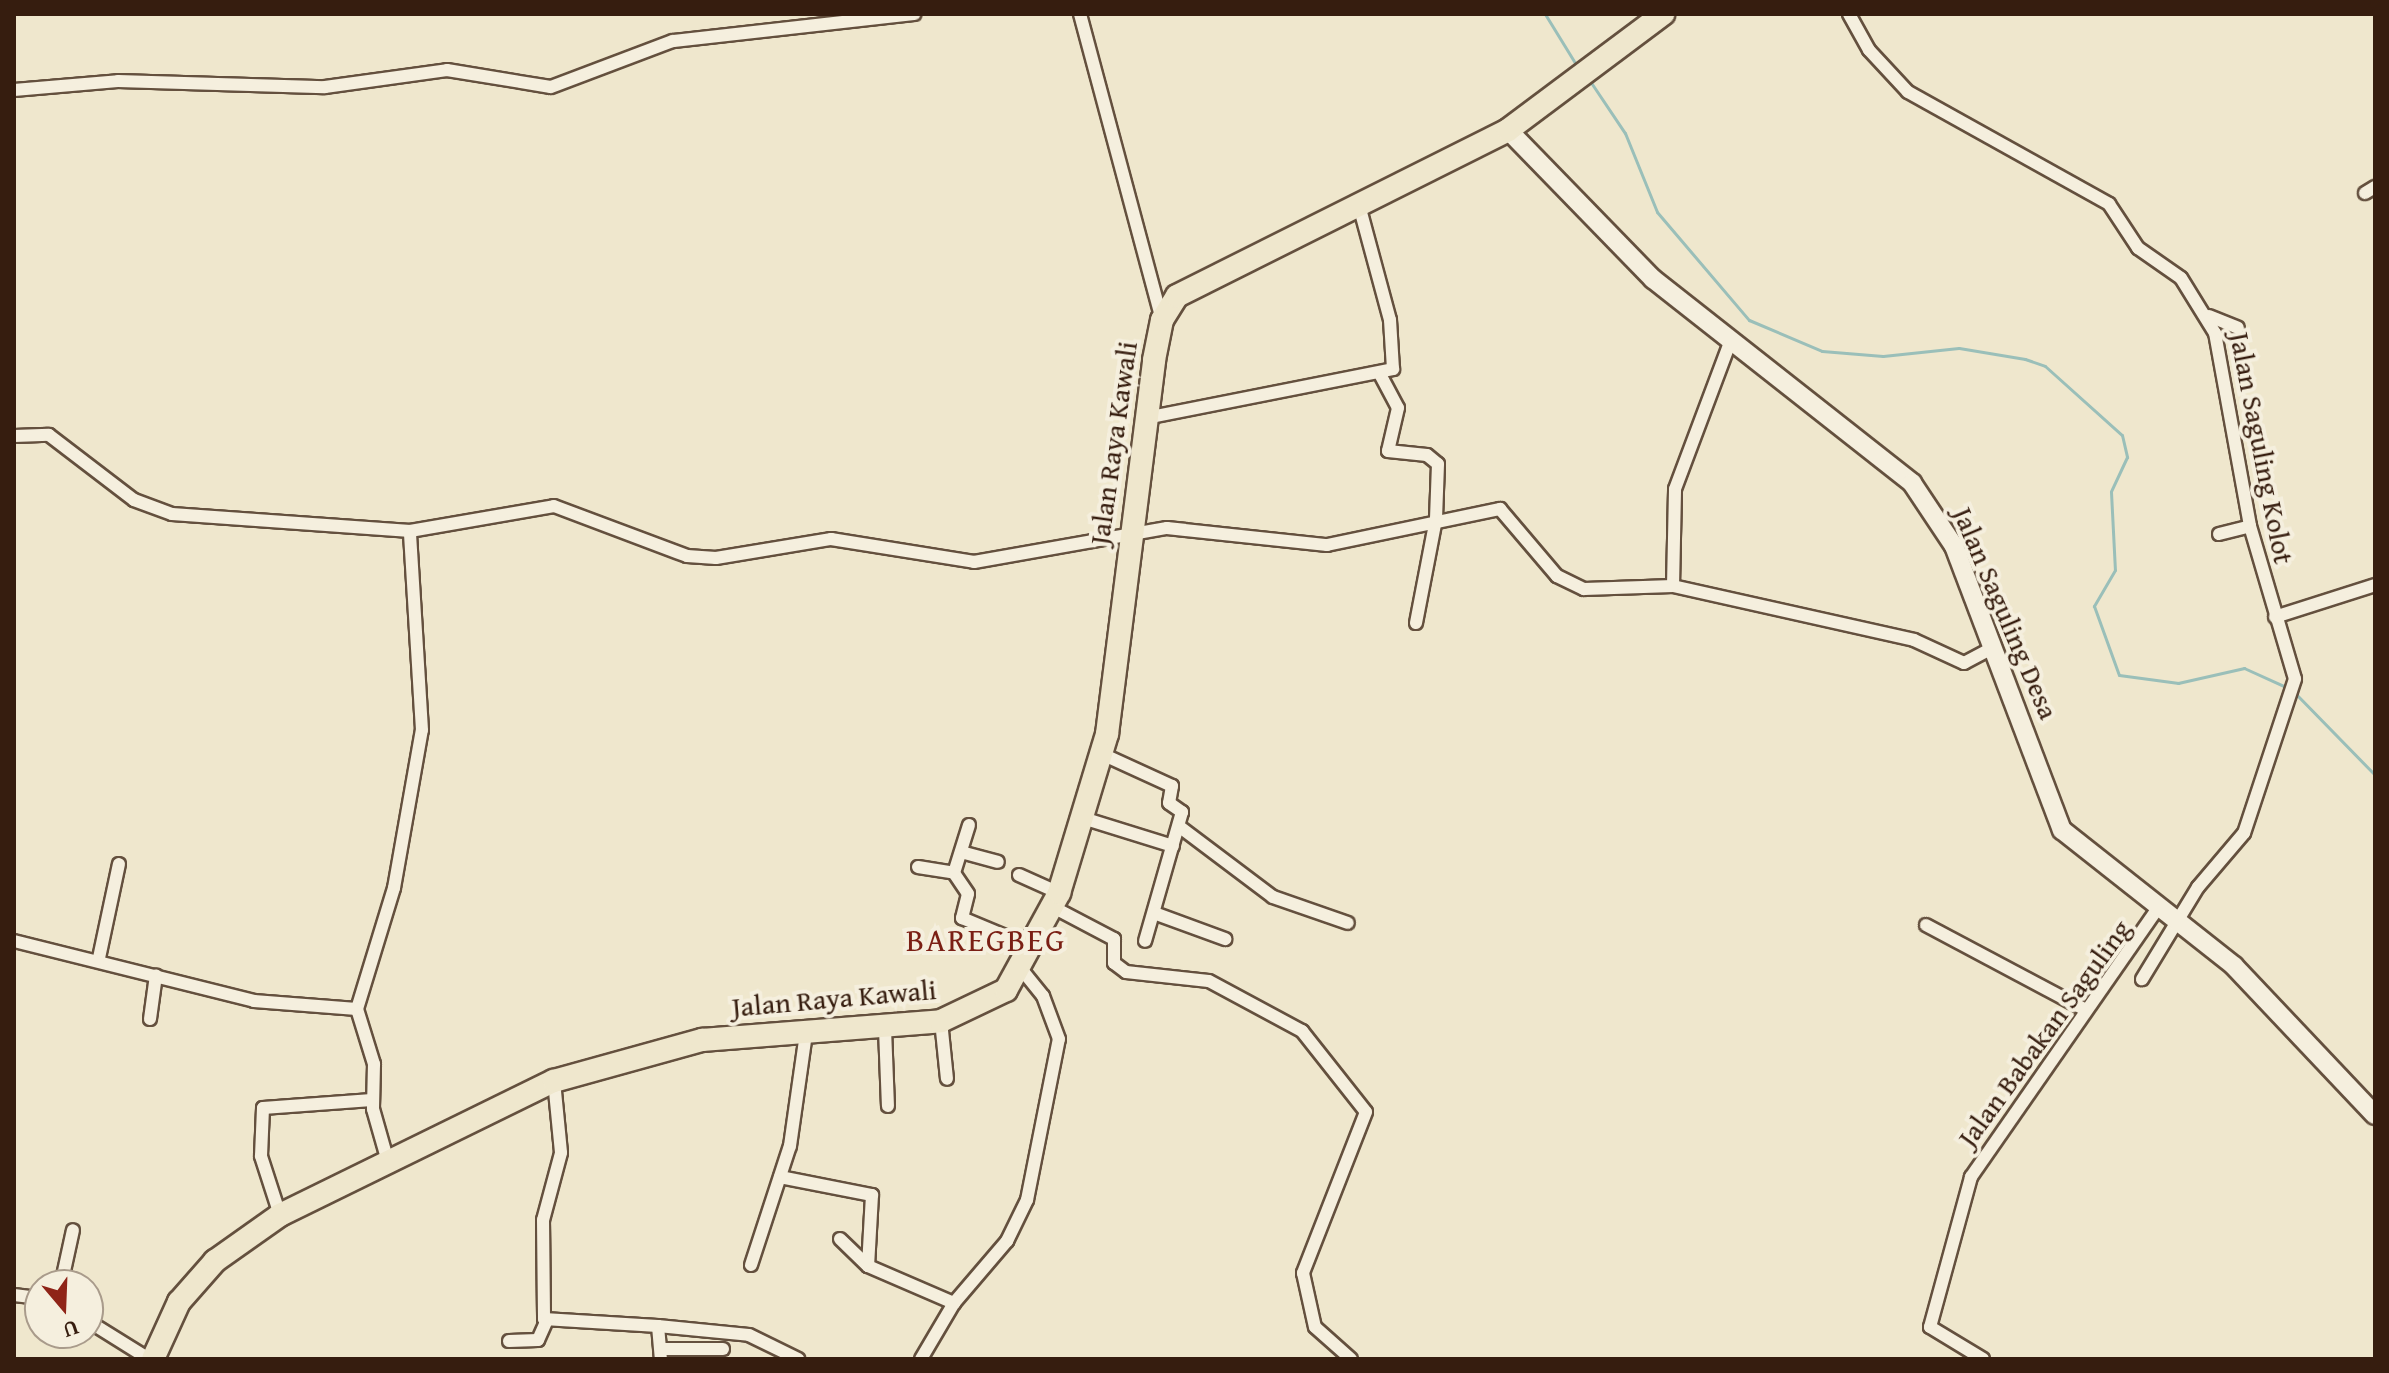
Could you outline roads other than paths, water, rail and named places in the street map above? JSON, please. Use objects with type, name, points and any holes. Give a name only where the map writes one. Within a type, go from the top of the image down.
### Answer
[{"type":"highway","name":"Jalan Raya Kawali","points":[[151,1359],[179,1302],[215,1261],[280,1215],[387,1158],[554,1081],[689,1042],[885,1029],[941,1021],[985,1004],[1021,969],[1034,948],[1056,900],[1086,819],[1102,754],[1146,418],[1162,320],[1193,283],[1508,130],[1663,14]]},
{"type":"street","points":[[14,90],[118,81],[325,87],[447,70],[551,87],[673,41],[914,14]]},
{"type":"street","points":[[1080,14],[1162,320]]},
{"type":"street","name":"Jalan Saguling Kolot","points":[[1849,14],[1869,50],[1908,92],[2109,204],[2138,248],[2181,278],[2209,316],[2250,526],[2292,691],[2244,833],[2175,921],[2142,979]]},
{"type":"street","name":"Jalan Saguling Desa","points":[[1508,130],[1576,206],[1730,343],[1912,483],[1954,546],[2050,813],[2175,921],[2234,966],[2375,1115]]},
{"type":"street","points":[[1146,418],[1381,376],[1393,369],[1395,344],[1359,205]]},
{"type":"street","points":[[2209,316],[2238,328]]},
{"type":"street","points":[[1673,586],[1675,489],[1730,343]]},
{"type":"street","points":[[1381,376],[1398,408],[1388,451],[1427,455],[1438,464],[1436,519],[1416,623]]},
{"type":"street","points":[[14,436],[49,435],[134,500],[172,514],[410,531],[554,506],[687,556],[831,539],[951,562],[1131,530],[1327,545],[1436,519],[1506,509],[1567,584],[1619,592],[1673,586],[1914,640],[1962,663],[1992,648]]},
{"type":"street","points":[[2219,534],[2250,526]]},
{"type":"street","points":[[387,1158],[372,1100],[374,1064],[357,1009],[394,888],[422,730],[410,531]]},
{"type":"street","points":[[2275,617],[2375,585]]},
{"type":"street","points":[[1102,754],[1172,786],[1168,802],[1180,809],[1180,827],[1145,941]]},
{"type":"street","points":[[1086,819],[1173,846]]},
{"type":"street","points":[[954,873],[969,825]]},
{"type":"street","points":[[1180,827],[1273,897],[1348,923]]},
{"type":"street","points":[[961,852],[998,862]]},
{"type":"street","points":[[99,958],[119,864]]},
{"type":"street","points":[[918,867],[954,873],[968,894],[962,918],[1034,948]]},
{"type":"street","points":[[1019,875],[1114,939],[1114,963],[1126,972],[1209,981],[1302,1031],[1366,1112],[1303,1273],[1313,1324],[1351,1359]]},
{"type":"street","name":"Jalan Babakan Saguling","points":[[1983,1359],[1930,1327],[1978,1162],[2084,1009],[2132,955],[2159,906]]},
{"type":"street","points":[[1154,913],[1225,939]]},
{"type":"street","points":[[1926,925],[2084,1009]]},
{"type":"street","points":[[14,941],[99,958],[254,1001],[357,1009]]},
{"type":"street","points":[[921,1359],[954,1303],[1019,1222],[1057,1073],[1053,1017],[1021,969]]},
{"type":"street","points":[[150,1019],[156,975]]},
{"type":"street","points":[[941,1021],[947,1079]]},
{"type":"street","points":[[885,1029],[888,1106]]},
{"type":"street","points":[[751,1265],[780,1177],[806,1033]]},
{"type":"street","points":[[509,1341],[538,1340],[546,1322],[543,1220],[561,1153],[554,1081]]},
{"type":"street","points":[[280,1215],[261,1156],[263,1108],[372,1100]]},
{"type":"street","points":[[780,1177],[872,1195],[868,1266]]},
{"type":"street","points":[[64,1269],[73,1230]]},
{"type":"street","points":[[840,1239],[868,1266],[954,1303]]},
{"type":"street","points":[[546,1322],[658,1326],[749,1335],[798,1359]]},
{"type":"street","points":[[658,1326],[661,1354],[723,1349]]},
{"type":"street","points":[[104,1331],[151,1359]]},
{"type":"waterway","points":[[1545,14],[1577,66]]},
{"type":"waterway","points":[[1590,81],[1625,133],[1657,212],[1749,320],[1822,351],[1883,356],[1959,348],[2025,359],[2045,366],[2122,435],[2127,457],[2111,492],[2115,570],[2094,606],[2119,675],[2178,683],[2244,668],[2288,688]]},
{"type":"waterway","points":[[2294,692],[2375,775]]},
{"type":"district","name":"BAREGBEG","points":[[986,940]]}]
